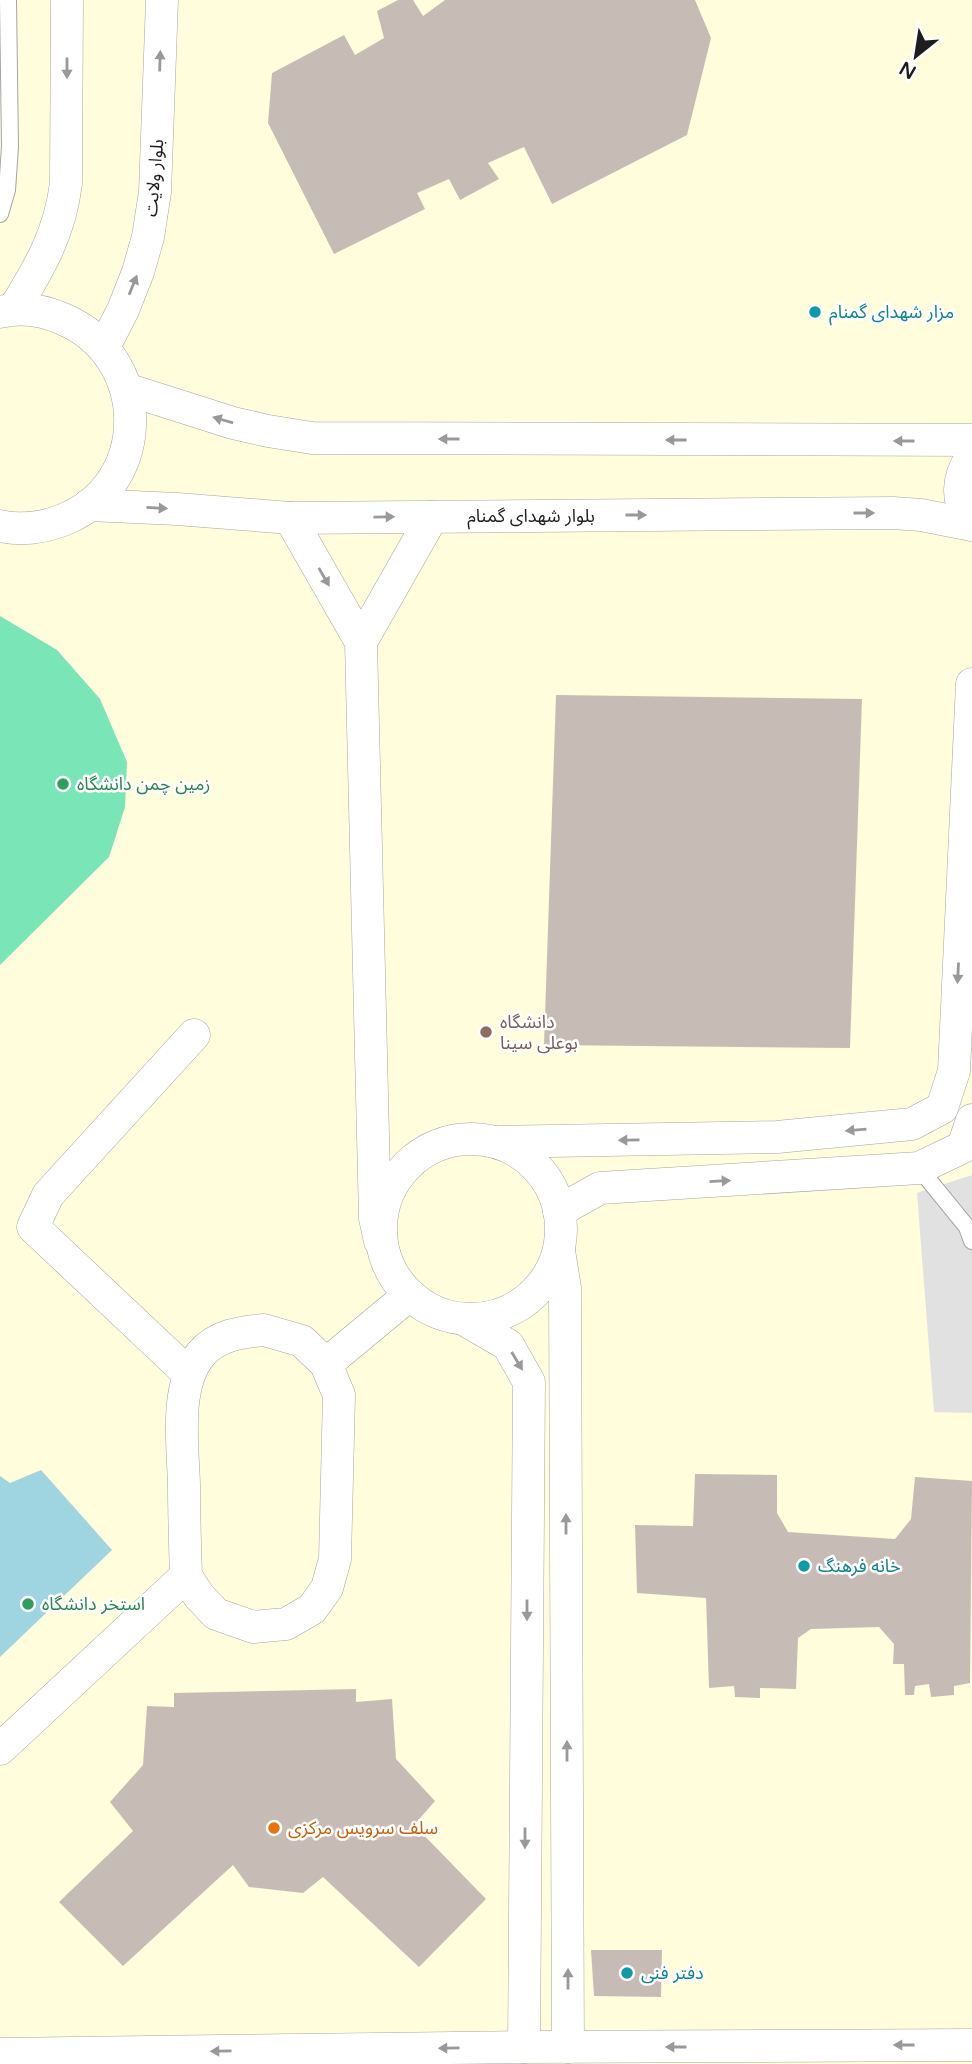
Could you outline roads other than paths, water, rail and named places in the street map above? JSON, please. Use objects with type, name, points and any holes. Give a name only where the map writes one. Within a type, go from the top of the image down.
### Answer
[{"type":"street","points":[[7,310],[44,260],[63,209],[66,183],[67,0]]},
{"type":"street","name":"بلوار ولایت","points":[[104,347],[138,272],[150,226],[155,192],[162,0]]},
{"type":"street","points":[[0,526],[14,529],[46,527],[76,515],[102,495],[120,469],[130,438],[130,406],[122,375],[104,347],[79,325],[48,312],[7,310]]},
{"type":"street","points":[[125,389],[233,423],[313,438],[972,440]]},
{"type":"street","points":[[972,456],[964,467],[960,482],[960,498],[972,524]]},
{"type":"street","name":"بلوار شهدای گمنام","points":[[89,505],[289,518],[893,513],[972,524]]},
{"type":"street","points":[[361,642],[432,517]]},
{"type":"street","points":[[289,518],[361,642],[375,1218],[380,1241],[390,1271],[408,1296],[435,1313],[465,1320],[508,1345],[529,1382],[524,2047]]},
{"type":"street","points":[[380,1241],[381,1212],[392,1184],[411,1161],[437,1145],[466,1139],[496,1142],[777,1137],[912,1124],[942,1108],[954,1071],[972,684]]},
{"type":"street","points":[[190,1374],[33,1227],[48,1195],[194,1035]]},
{"type":"street","points":[[559,1211],[600,1188],[919,1168],[963,1147],[972,1120]]},
{"type":"street","points":[[496,1142],[518,1152],[537,1168],[551,1188],[559,1211],[561,1231],[559,1251],[565,1301],[568,2047]]},
{"type":"street","points":[[465,1320],[496,1316],[524,1303],[546,1280],[559,1251]]},
{"type":"street","points":[[326,1364],[408,1296]]},
{"type":"street","points":[[264,1329],[302,1341],[326,1364],[339,1395],[335,1559],[327,1588],[312,1609],[286,1623],[253,1627],[216,1614],[199,1597],[186,1576],[182,1412],[190,1374],[201,1354],[217,1340],[240,1332],[264,1329]]},
{"type":"street","points":[[0,1749],[186,1576]]},
{"type":"street","points":[[0,2054],[524,2047],[972,2045]]},
{"type":"lane","points":[[0,214],[7,190],[10,147],[8,0]]},
{"type":"lane","points":[[919,1168],[967,1227],[972,1241]]},
{"type":"water","name":"استخر دانشگاه","points":[[41,1470],[112,1550],[0,1657],[0,1476],[10,1483]]},
{"type":"place","name":"مزار شهدای گمنام","points":[[815,312]]},
{"type":"place","name":"زمین چمن دانشگاه","points":[[63,784]]},
{"type":"place","name":"دانشگاه بوعلی سینا","points":[[486,1032]]},
{"type":"place","name":"خانه فرهنگ","points":[[804,1566]]},
{"type":"place","name":"استخر دانشگاه","points":[[28,1604]]},
{"type":"place","name":"سلف سرویس مرکزی","points":[[274,1828]]},
{"type":"place","name":"دفتر فنی","points":[[627,1973]]}]
